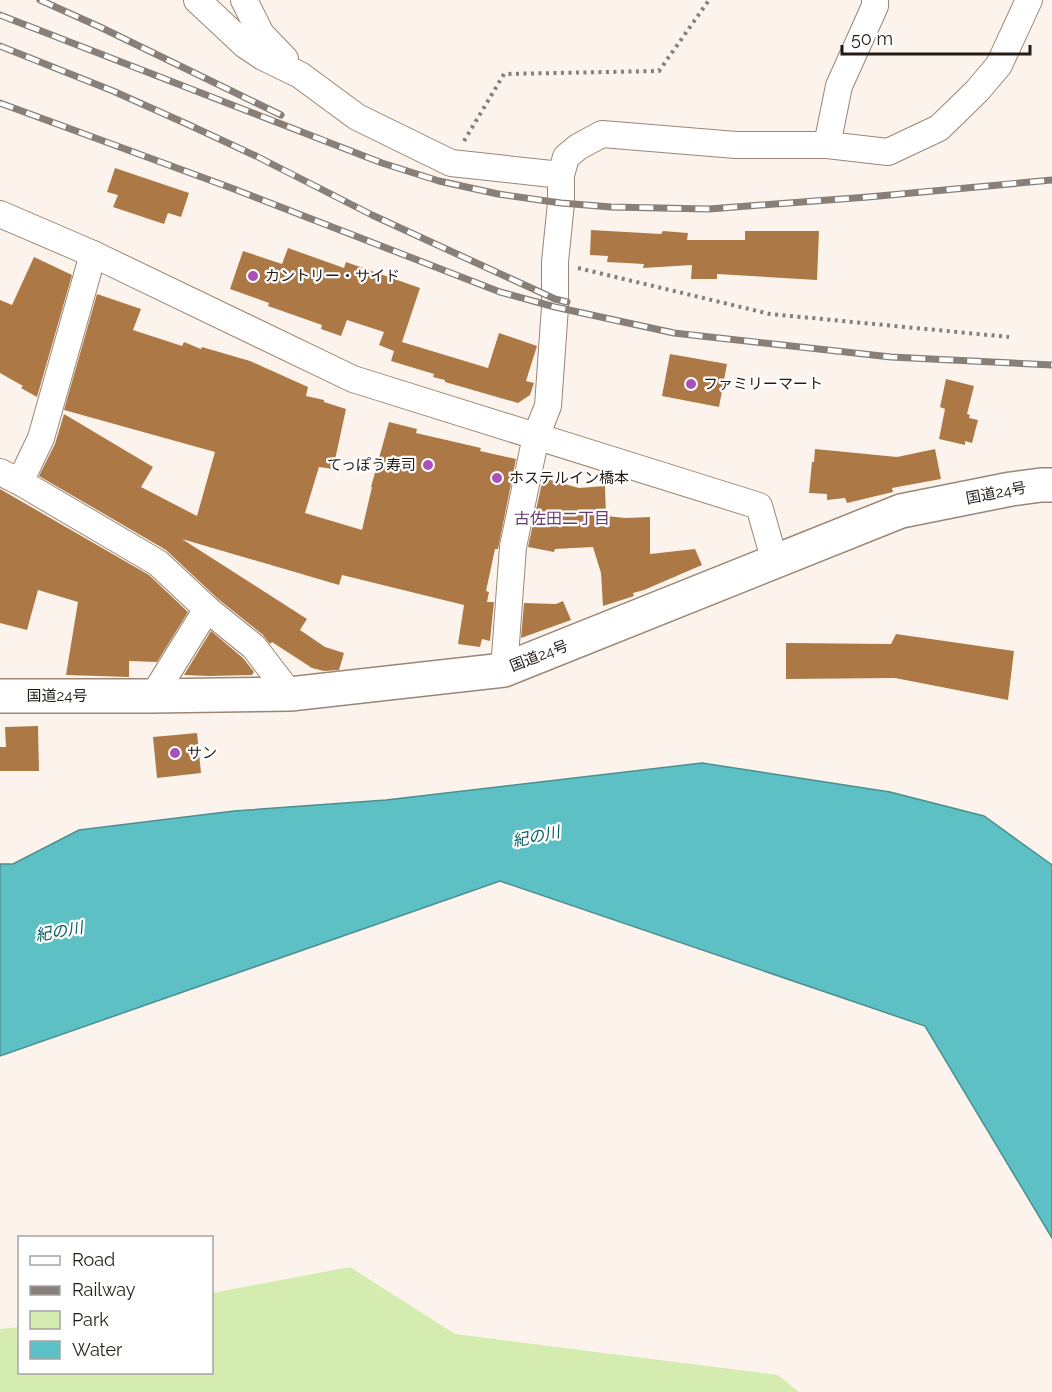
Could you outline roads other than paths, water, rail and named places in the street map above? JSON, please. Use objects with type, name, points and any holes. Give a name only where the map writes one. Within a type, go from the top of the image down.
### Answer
[{"type":"highway","name":"国道24号","points":[[0,696],[290,694],[504,670],[902,511],[1011,489],[1052,485]]},
{"type":"street","points":[[197,0],[245,45],[263,57],[300,75]]},
{"type":"street","points":[[244,0],[261,34],[300,75],[357,117],[452,163],[561,175]]},
{"type":"street","points":[[827,144],[839,86],[875,6],[875,0]]},
{"type":"street","points":[[504,670],[513,547],[536,436],[548,406],[561,175],[566,157],[578,147],[602,134],[736,145],[827,144],[888,152],[939,128],[977,91],[999,65],[1020,5]]},
{"type":"street","points":[[0,214],[93,254],[353,379],[759,506],[775,562]]},
{"type":"street","points":[[93,254],[41,438],[10,477],[158,563],[207,609],[254,647],[290,694]]},
{"type":"street","points":[[153,696],[207,609]]},
{"type":"water","name":"紀の川","points":[[702,763],[890,792],[984,816],[1052,865],[1052,1238],[925,1026],[500,881],[0,1056],[0,864],[13,864],[79,830],[234,811],[386,800]]},
{"type":"railway","points":[[40,0],[281,115]]},
{"type":"railway","points":[[0,15],[382,163],[439,181],[498,194],[611,207],[709,209],[1052,180]]},
{"type":"railway","points":[[0,46],[113,91],[187,124],[372,215],[555,299],[567,302]]},
{"type":"railway","points":[[0,103],[234,189],[500,292],[555,307],[674,333],[891,357],[1052,365]]},
{"type":"place","name":"カントリー・サイド","points":[[253,276]]},
{"type":"place","name":"ファミリーマート","points":[[691,384]]},
{"type":"place","name":"てっぽう寿司","points":[[428,465]]},
{"type":"place","name":"ホステルイン橋本","points":[[497,478]]},
{"type":"place","name":"サン","points":[[175,753]]},
{"type":"district","name":"古佐田二丁目","points":[[562,518]]}]
